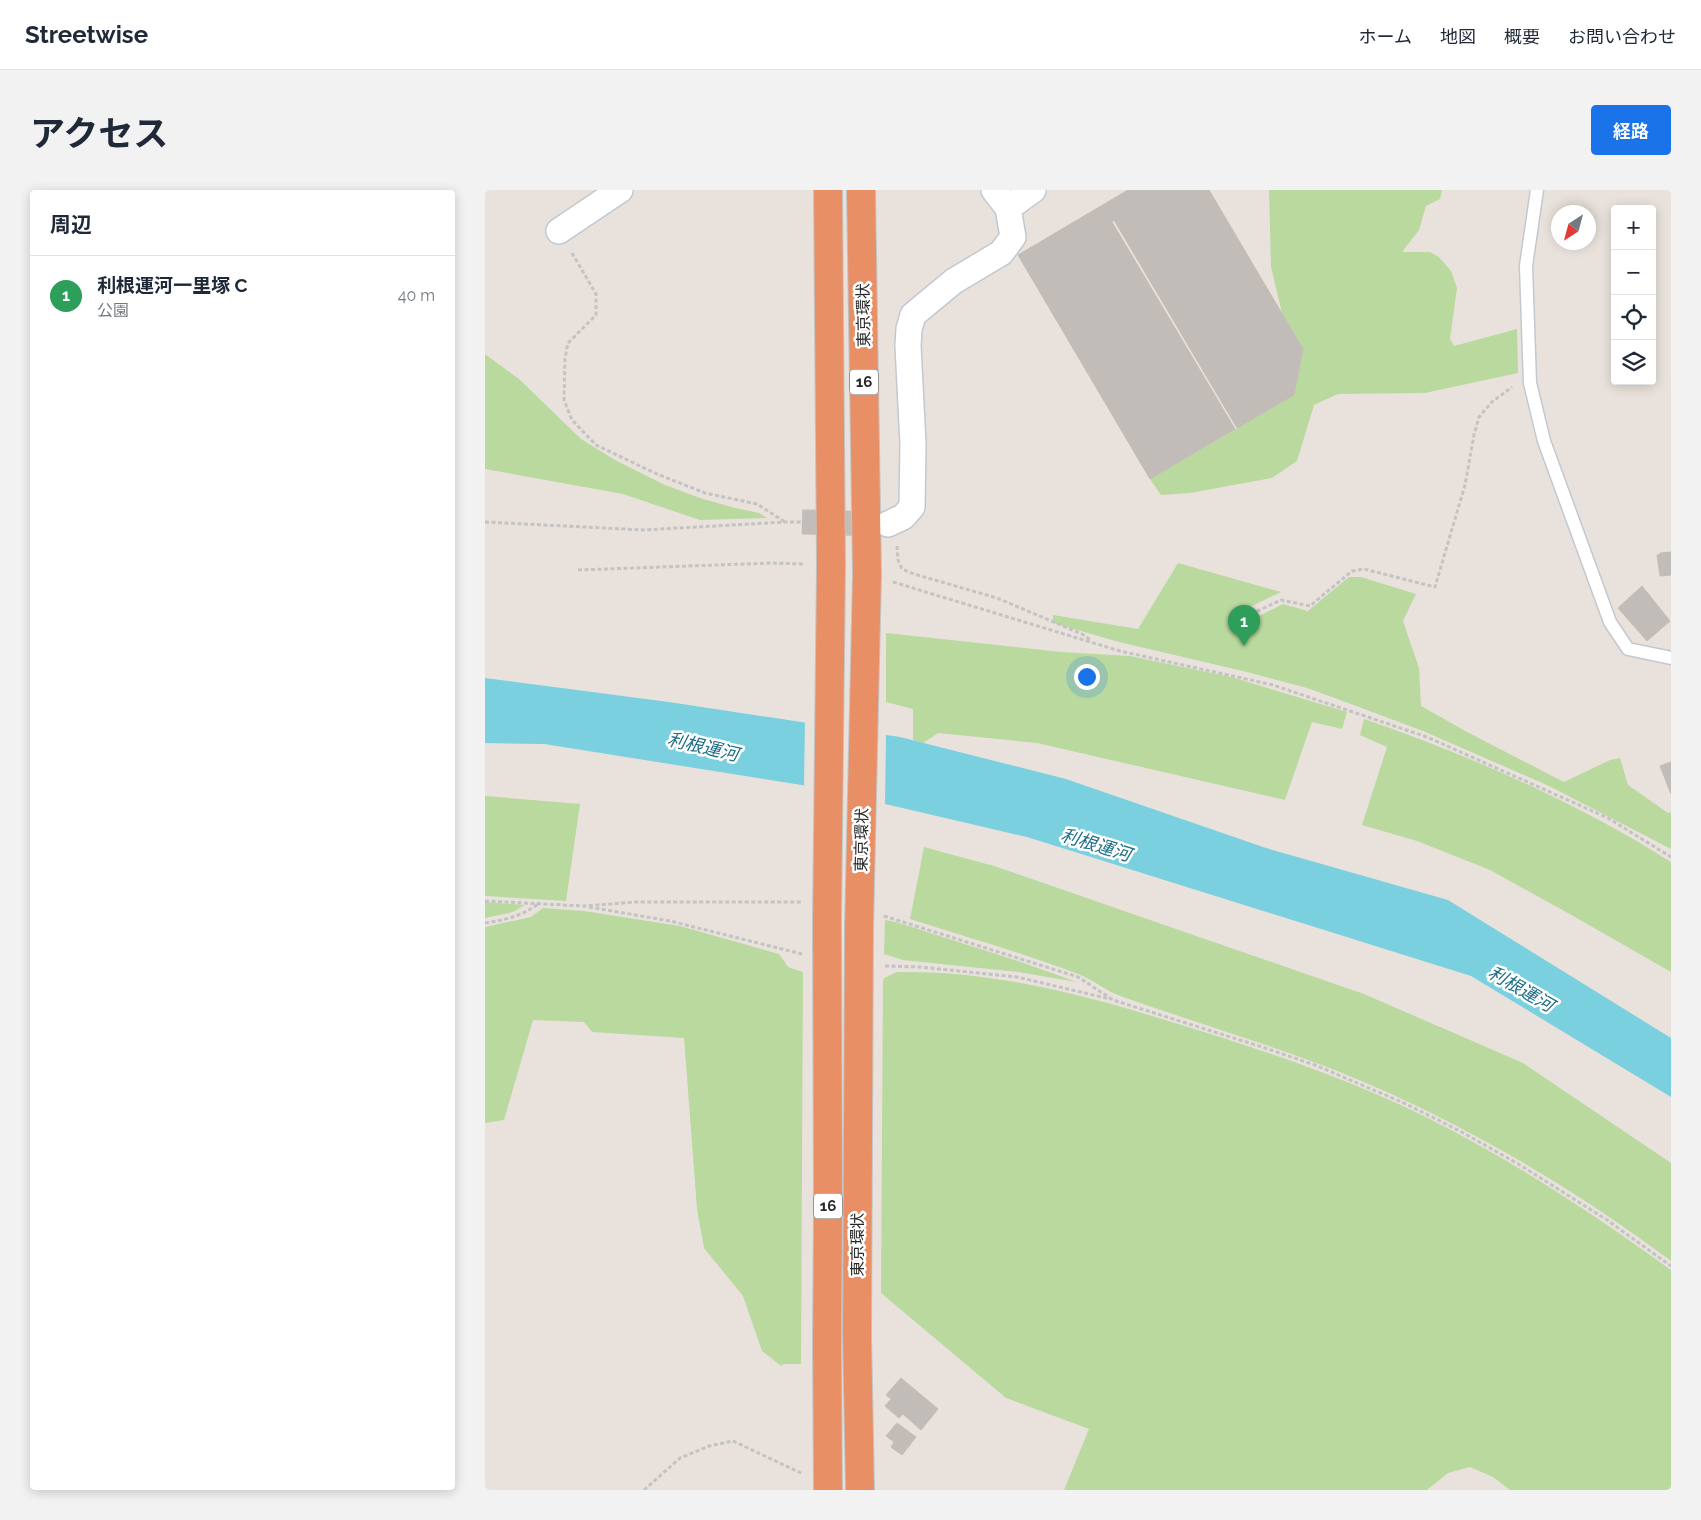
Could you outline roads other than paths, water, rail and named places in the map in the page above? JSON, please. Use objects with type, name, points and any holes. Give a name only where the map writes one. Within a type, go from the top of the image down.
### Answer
[{"type":"highway","name":"東京環状","points":[[828,190],[831,565],[827,922],[828,1488]]},
{"type":"highway","name":"東京環状","points":[[861,190],[867,574],[869,921],[857,1337],[861,1490]]},
{"type":"street","points":[[559,231],[621,190]]},
{"type":"street","points":[[891,523],[903,517],[912,507],[913,444],[909,329],[913,315],[954,281],[1001,253],[1013,237],[1001,199],[1033,190]]},
{"type":"lane","points":[[1537,190],[1526,266],[1530,382],[1544,441],[1610,622],[1628,649],[1671,658]]},
{"type":"water","name":"利根運河","points":[[485,678],[669,702],[900,737],[1066,779],[1266,848],[1448,900],[1671,1038],[1671,1097],[1471,976],[1027,837],[808,786],[544,744],[485,743]]},
{"type":"tunnel","points":[[802,522],[885,524]]},
{"type":"place","name":"利根運河一里塚 C","points":[[1244,646]]}]
